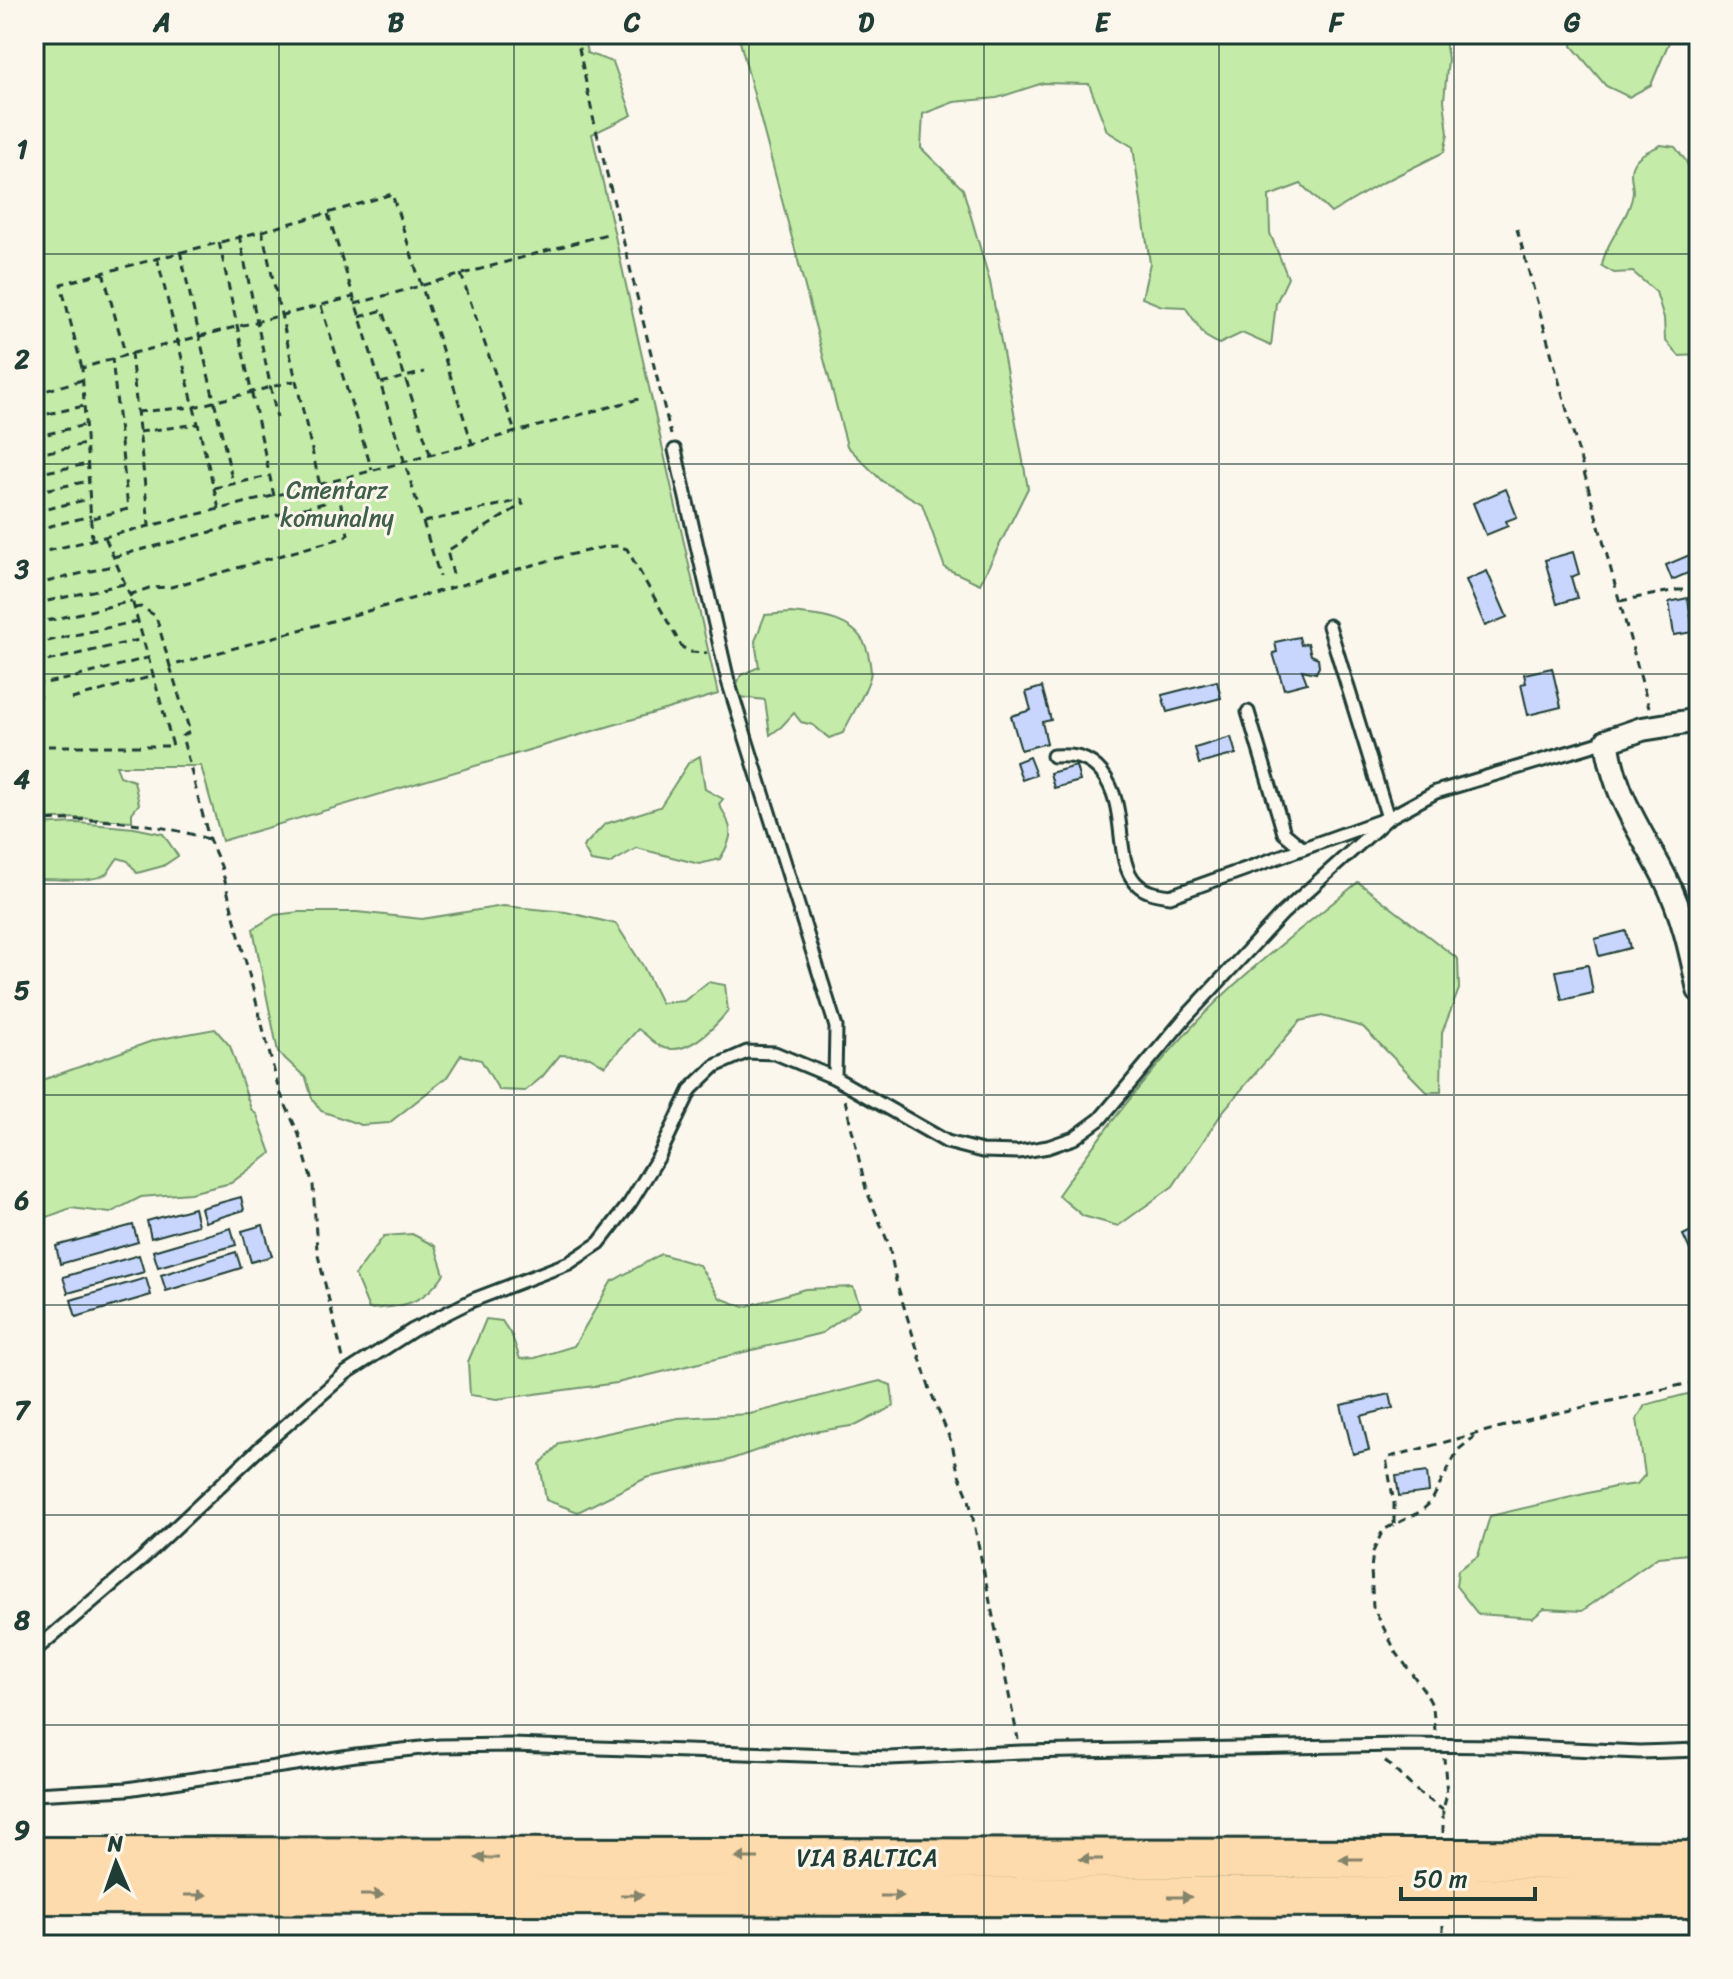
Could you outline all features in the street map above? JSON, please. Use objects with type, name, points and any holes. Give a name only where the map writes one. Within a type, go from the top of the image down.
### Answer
[{"type":"highway","name":"VIA BALTICA","points":[[34,1857],[1444,1854],[1699,1861]]},
{"type":"highway","name":"VIA BALTICA","points":[[34,1894],[1445,1907],[1699,1898]]},
{"type":"street","points":[[1694,982],[1687,929],[1665,878],[1628,814],[1611,770],[1607,741],[1654,727],[1699,720]]},
{"type":"lane","points":[[675,450],[721,653],[836,1027],[835,1078]]},
{"type":"lane","points":[[1329,626],[1388,818]]},
{"type":"lane","points":[[1248,712],[1284,833],[1291,842],[1302,848]]},
{"type":"lane","points":[[1053,756],[1072,755],[1089,760],[1107,780],[1117,798],[1126,870],[1136,884],[1150,893],[1170,896],[1388,818],[1436,792],[1607,741]]},
{"type":"lane","points":[[34,1651],[143,1558],[261,1447],[346,1373],[413,1330],[473,1300],[569,1263],[599,1243],[630,1203],[659,1156],[691,1089],[715,1066],[747,1052],[775,1053],[814,1067],[947,1142],[982,1151],[1018,1152],[1048,1147],[1074,1138],[1100,1119],[1185,1018],[1282,914],[1388,818]]},
{"type":"lane","points":[[34,1794],[127,1789],[356,1755],[440,1746],[512,1745],[889,1758],[1021,1752],[1367,1746],[1640,1752],[1699,1750]]},
{"type":"path","points":[[576,34],[593,117],[675,450]]},
{"type":"path","points":[[92,540],[82,368],[61,284],[219,240],[328,214],[392,194],[472,443]]},
{"type":"path","points":[[328,214],[440,577]]},
{"type":"path","points":[[1517,229],[1654,727]]},
{"type":"path","points":[[113,557],[324,503],[262,230]]},
{"type":"path","points":[[355,304],[607,234]]},
{"type":"path","points":[[239,235],[277,418]]},
{"type":"path","points":[[219,240],[274,496]]},
{"type":"path","points":[[180,251],[233,483]]},
{"type":"path","points":[[157,257],[219,509]]},
{"type":"path","points":[[103,272],[128,354],[149,526]]},
{"type":"path","points":[[461,274],[515,432]]},
{"type":"path","points":[[82,368],[353,297]]},
{"type":"path","points":[[321,306],[372,470]]},
{"type":"path","points":[[360,317],[383,310],[430,454]]},
{"type":"path","points":[[34,530],[128,509],[112,358]]},
{"type":"path","points":[[381,383],[425,372]]},
{"type":"path","points":[[34,394],[82,380]]},
{"type":"path","points":[[137,412],[194,407],[295,381]]},
{"type":"path","points":[[34,554],[318,485],[639,399]]},
{"type":"path","points":[[34,417],[84,406]]},
{"type":"path","points":[[139,432],[198,424]]},
{"type":"path","points":[[34,437],[85,425]]},
{"type":"path","points":[[34,455],[86,444]]},
{"type":"path","points":[[34,474],[88,464]]},
{"type":"path","points":[[214,488],[269,476]]},
{"type":"path","points":[[129,595],[149,588],[171,587],[345,537],[348,534],[335,480]]},
{"type":"path","points":[[34,492],[89,481]]},
{"type":"path","points":[[34,512],[90,499]]},
{"type":"path","points":[[424,522],[521,500],[523,504],[447,551],[453,574]]},
{"type":"path","points":[[34,746],[173,746],[132,600],[105,537]]},
{"type":"path","points":[[170,666],[569,555],[618,546],[627,549],[682,647],[690,652],[721,653]]},
{"type":"path","points":[[34,585],[116,565]]},
{"type":"path","points":[[34,604],[125,584]]},
{"type":"path","points":[[1620,601],[1677,590],[1699,590]]},
{"type":"path","points":[[34,624],[132,600]]},
{"type":"path","points":[[134,608],[141,607],[156,616],[190,732],[182,736],[209,839],[221,866],[279,1090],[299,1135],[313,1185],[317,1251],[346,1373]]},
{"type":"path","points":[[34,644],[138,621]]},
{"type":"path","points":[[34,664],[143,639]]},
{"type":"path","points":[[34,685],[148,657]]},
{"type":"path","points":[[72,699],[153,676]]},
{"type":"path","points":[[34,697],[43,696]]},
{"type":"path","points":[[34,822],[80,820],[119,823],[181,830],[209,839]]},
{"type":"path","points":[[835,1078],[846,1102],[866,1189],[889,1245],[896,1281],[930,1390],[952,1444],[958,1472],[969,1499],[1021,1752]]},
{"type":"path","points":[[1394,1524],[1394,1503],[1386,1458],[1699,1381]]},
{"type":"path","points":[[1444,1854],[1443,1810],[1447,1794],[1433,1707],[1382,1628],[1372,1599],[1373,1552],[1383,1530],[1420,1512],[1431,1502],[1458,1450],[1477,1434]]},
{"type":"path","points":[[1367,1746],[1443,1810]]},
{"type":"path","points":[[1443,1945],[1445,1907]]},
{"type":"green space","name":"Cmentarz komunalny","points":[[34,34],[583,34],[587,53],[613,62],[632,115],[592,134],[718,694],[222,841],[201,766],[116,766],[120,776],[134,781],[139,804],[132,813],[132,821],[78,818],[34,820]]},
{"type":"green space","points":[[738,34],[1444,34],[1448,59],[1444,100],[1448,134],[1444,152],[1331,213],[1301,184],[1269,196],[1270,233],[1288,278],[1276,303],[1271,346],[1242,333],[1219,344],[1205,336],[1185,307],[1162,306],[1142,298],[1150,263],[1133,147],[1107,131],[1089,84],[1043,83],[997,98],[954,102],[923,114],[921,148],[963,189],[990,282],[1028,488],[980,584],[945,568],[922,504],[882,481],[847,446]]},
{"type":"green space","points":[[1573,34],[1699,34],[1699,37],[1669,42],[1651,85],[1629,97],[1606,86],[1572,46]]},
{"type":"green space","points":[[1661,145],[1675,147],[1686,161],[1699,191],[1699,355],[1679,356],[1665,340],[1664,318],[1656,292],[1633,272],[1614,273],[1602,266],[1631,202],[1632,167],[1640,156]]},
{"type":"green space","points":[[791,613],[840,622],[859,635],[865,645],[870,677],[843,733],[829,738],[813,725],[801,722],[794,713],[770,735],[765,700],[740,697],[736,686],[741,675],[759,667],[755,641],[765,615]]},
{"type":"green space","points":[[700,756],[705,789],[723,799],[719,804],[729,826],[730,837],[720,859],[699,864],[637,848],[609,864],[591,861],[583,847],[605,824],[660,807],[689,762]]},
{"type":"green space","points":[[78,823],[163,834],[178,856],[163,866],[137,873],[128,861],[118,858],[108,873],[99,877],[81,880],[34,879],[34,825]]},
{"type":"green space","points":[[1358,882],[1458,959],[1459,989],[1442,1033],[1441,1092],[1427,1092],[1363,1027],[1322,1016],[1300,1021],[1224,1110],[1173,1186],[1118,1226],[1083,1216],[1058,1195],[1139,1088],[1211,1007]]},
{"type":"green space","points":[[503,906],[566,912],[616,924],[643,966],[661,1003],[684,1001],[708,982],[725,985],[728,1011],[708,1032],[683,1048],[664,1048],[638,1029],[605,1066],[590,1057],[560,1055],[542,1077],[525,1091],[499,1090],[481,1060],[461,1055],[447,1077],[389,1123],[361,1125],[321,1111],[312,1098],[306,1078],[278,1052],[253,929],[275,915],[299,912],[357,912],[422,919]]},
{"type":"green space","points":[[215,1029],[230,1046],[251,1109],[257,1115],[271,1153],[231,1183],[190,1193],[141,1197],[110,1213],[71,1208],[34,1222],[34,1083],[155,1040]]},
{"type":"green space","points":[[412,1234],[435,1246],[444,1274],[428,1292],[412,1302],[369,1309],[355,1275],[384,1236]]},
{"type":"green space","points":[[661,1254],[699,1265],[720,1298],[744,1307],[805,1289],[853,1287],[860,1306],[822,1333],[617,1383],[497,1399],[470,1395],[468,1362],[486,1319],[502,1321],[512,1336],[520,1359],[535,1358],[574,1346],[611,1282]]},
{"type":"green space","points":[[880,1381],[891,1385],[894,1406],[857,1425],[807,1433],[726,1461],[646,1478],[578,1512],[546,1500],[540,1464],[560,1443],[678,1418],[750,1414]]},
{"type":"green space","points":[[1687,1394],[1699,1400],[1699,1553],[1658,1557],[1582,1611],[1544,1609],[1533,1618],[1478,1614],[1456,1586],[1458,1570],[1478,1556],[1490,1516],[1637,1484],[1645,1475],[1637,1419],[1645,1405]]},
{"type":"building","points":[[1506,489],[1517,517],[1506,521],[1508,526],[1486,535],[1473,503]]},
{"type":"building","points":[[1699,551],[1699,568],[1672,580],[1666,565]]},
{"type":"building","points":[[1573,552],[1579,574],[1571,577],[1577,598],[1557,604],[1545,560]]},
{"type":"building","points":[[1487,571],[1507,617],[1485,626],[1466,580]]},
{"type":"building","points":[[1688,598],[1693,632],[1674,635],[1669,602]]},
{"type":"building","points":[[1299,637],[1301,645],[1308,643],[1311,655],[1318,658],[1319,667],[1316,673],[1302,670],[1307,683],[1284,689],[1273,653],[1277,652],[1275,642]]},
{"type":"building","points":[[1552,668],[1561,707],[1528,715],[1521,684],[1526,683],[1524,674]]},
{"type":"building","points":[[1217,681],[1221,698],[1167,712],[1162,695]]},
{"type":"building","points":[[1042,687],[1051,720],[1042,722],[1047,743],[1021,750],[1011,716],[1031,710],[1026,692]]},
{"type":"building","points":[[1231,737],[1236,754],[1199,764],[1195,748]]},
{"type":"building","points":[[1029,757],[1036,775],[1022,780],[1016,762]]},
{"type":"building","points":[[1076,766],[1080,781],[1054,788],[1050,773]]},
{"type":"building","points":[[1626,931],[1630,948],[1599,956],[1595,939]]},
{"type":"building","points":[[1588,965],[1593,993],[1562,1000],[1556,971]]},
{"type":"building","points":[[241,1197],[244,1210],[205,1222],[201,1208]]},
{"type":"building","points":[[194,1208],[198,1225],[151,1238],[147,1221]]},
{"type":"building","points":[[133,1225],[138,1242],[60,1264],[56,1246]]},
{"type":"building","points":[[263,1225],[272,1256],[251,1262],[242,1231]]},
{"type":"building","points":[[1699,1227],[1699,1245],[1690,1250],[1683,1235]]},
{"type":"building","points":[[231,1228],[236,1245],[158,1267],[153,1251]]},
{"type":"building","points":[[236,1252],[241,1268],[166,1291],[161,1275]]},
{"type":"building","points":[[139,1255],[144,1272],[68,1293],[63,1277]]},
{"type":"building","points":[[146,1278],[151,1295],[76,1317],[71,1300]]},
{"type":"building","points":[[1390,1394],[1393,1408],[1361,1416],[1369,1450],[1353,1454],[1341,1405]]},
{"type":"building","points":[[1427,1472],[1429,1492],[1399,1496],[1396,1476]]}]
